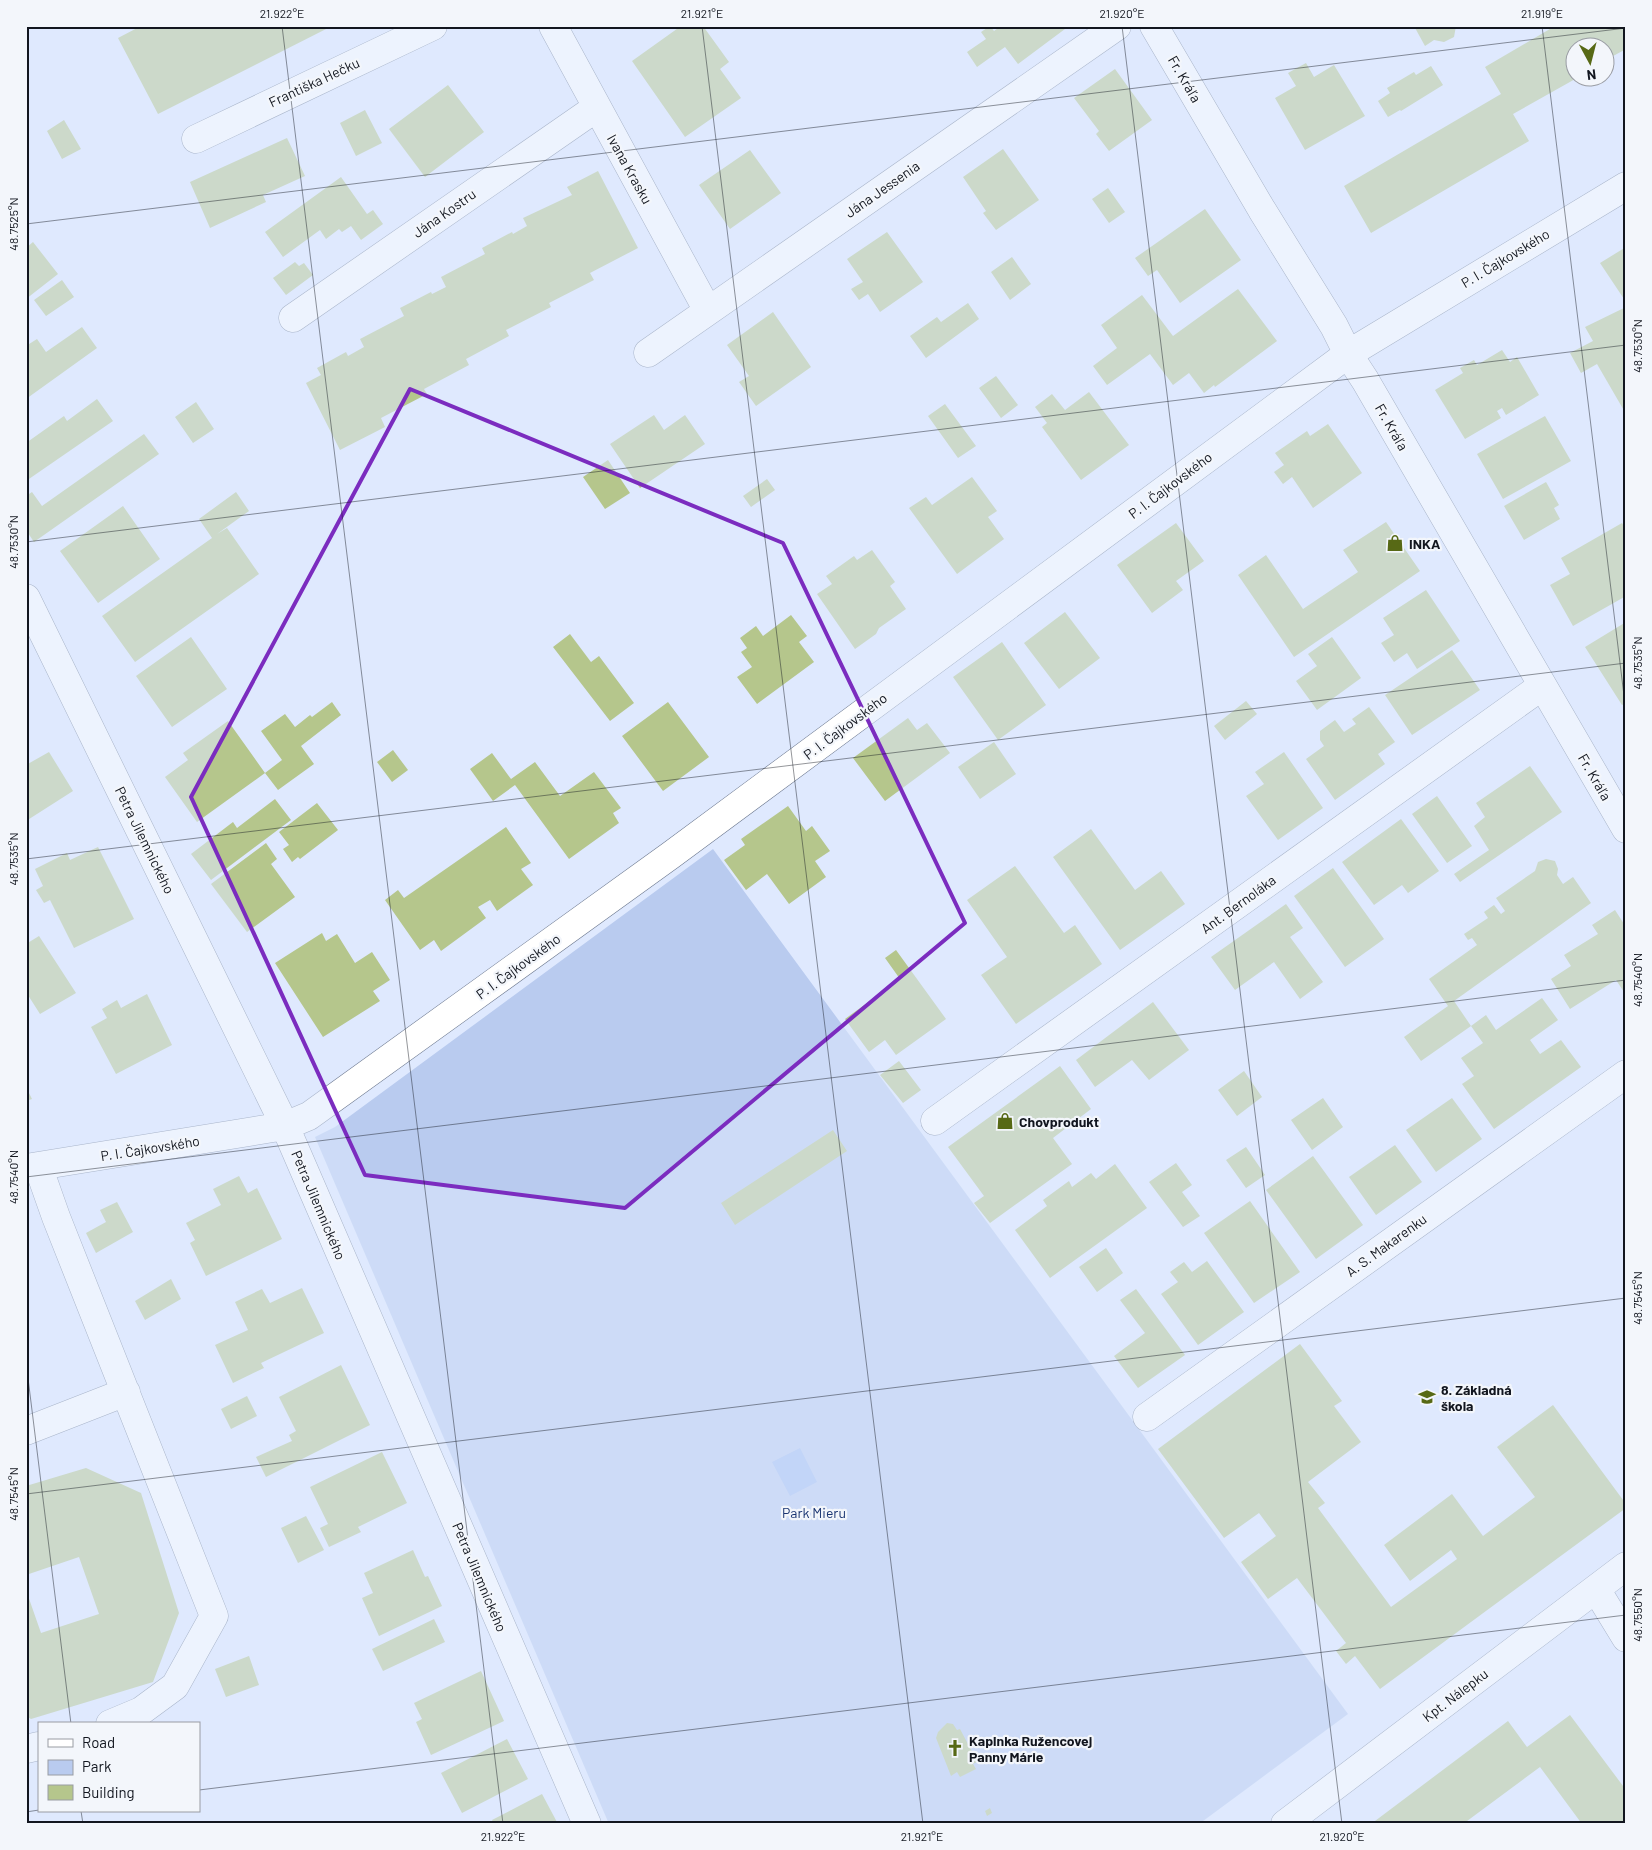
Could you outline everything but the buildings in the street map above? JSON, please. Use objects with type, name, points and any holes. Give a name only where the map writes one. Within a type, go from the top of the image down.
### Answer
[{"type":"street","name":"Františka Hečku","points":[[196,139],[433,26]]},
{"type":"street","name":"Ivana Krasku","points":[[553,26],[708,312]]},
{"type":"street","name":"Jána Jessenia","points":[[648,353],[1117,26]]},
{"type":"street","name":"Fr. Kráľa","points":[[1154,26],[1262,210],[1334,326],[1348,354],[1365,380],[1626,829]]},
{"type":"street","name":"Jána Kostru","points":[[293,318],[596,108]]},
{"type":"street","name":"P. I. Čajkovského","points":[[32,1167],[285,1126],[309,1116],[664,861],[1348,354],[1626,186]]},
{"type":"street","name":"Petra Jilemnického","points":[[26,598],[285,1126],[587,1824]]},
{"type":"street","name":"Ant. Bernoláka","points":[[935,1121],[1542,686]]},
{"type":"street","name":"A. S. Makarenku","points":[[1147,1417],[1626,1074]]},
{"type":"street","points":[[32,1167],[56,1217],[214,1616],[175,1686],[141,1711],[115,1722]]},
{"type":"street","points":[[26,1431],[126,1392]]},
{"type":"street","name":"Kpt. Nálepku","points":[[1284,1824],[1626,1566]]},
{"type":"street","points":[[1596,1589],[1626,1638]]},
{"type":"highlighted area","points":[[410,389],[783,543],[965,923],[625,1208],[365,1175],[191,797]]},
{"type":"green space","name":"Park Mieru","points":[[713,849],[1348,1714],[1199,1824],[609,1824],[315,1137],[335,1127]]},
{"type":"shaded area","points":[[800,1448],[817,1482],[790,1496],[772,1462]]},
{"type":"place","name":"INKA","points":[[1395,543]]},
{"type":"place","name":"Chovprodukt","points":[[1005,1121]]},
{"type":"place","name":"8. Základná škola","points":[[1427,1397]]},
{"type":"place","name":"Kaplnka Ružencovej Panny Márie","points":[[955,1748]]}]
